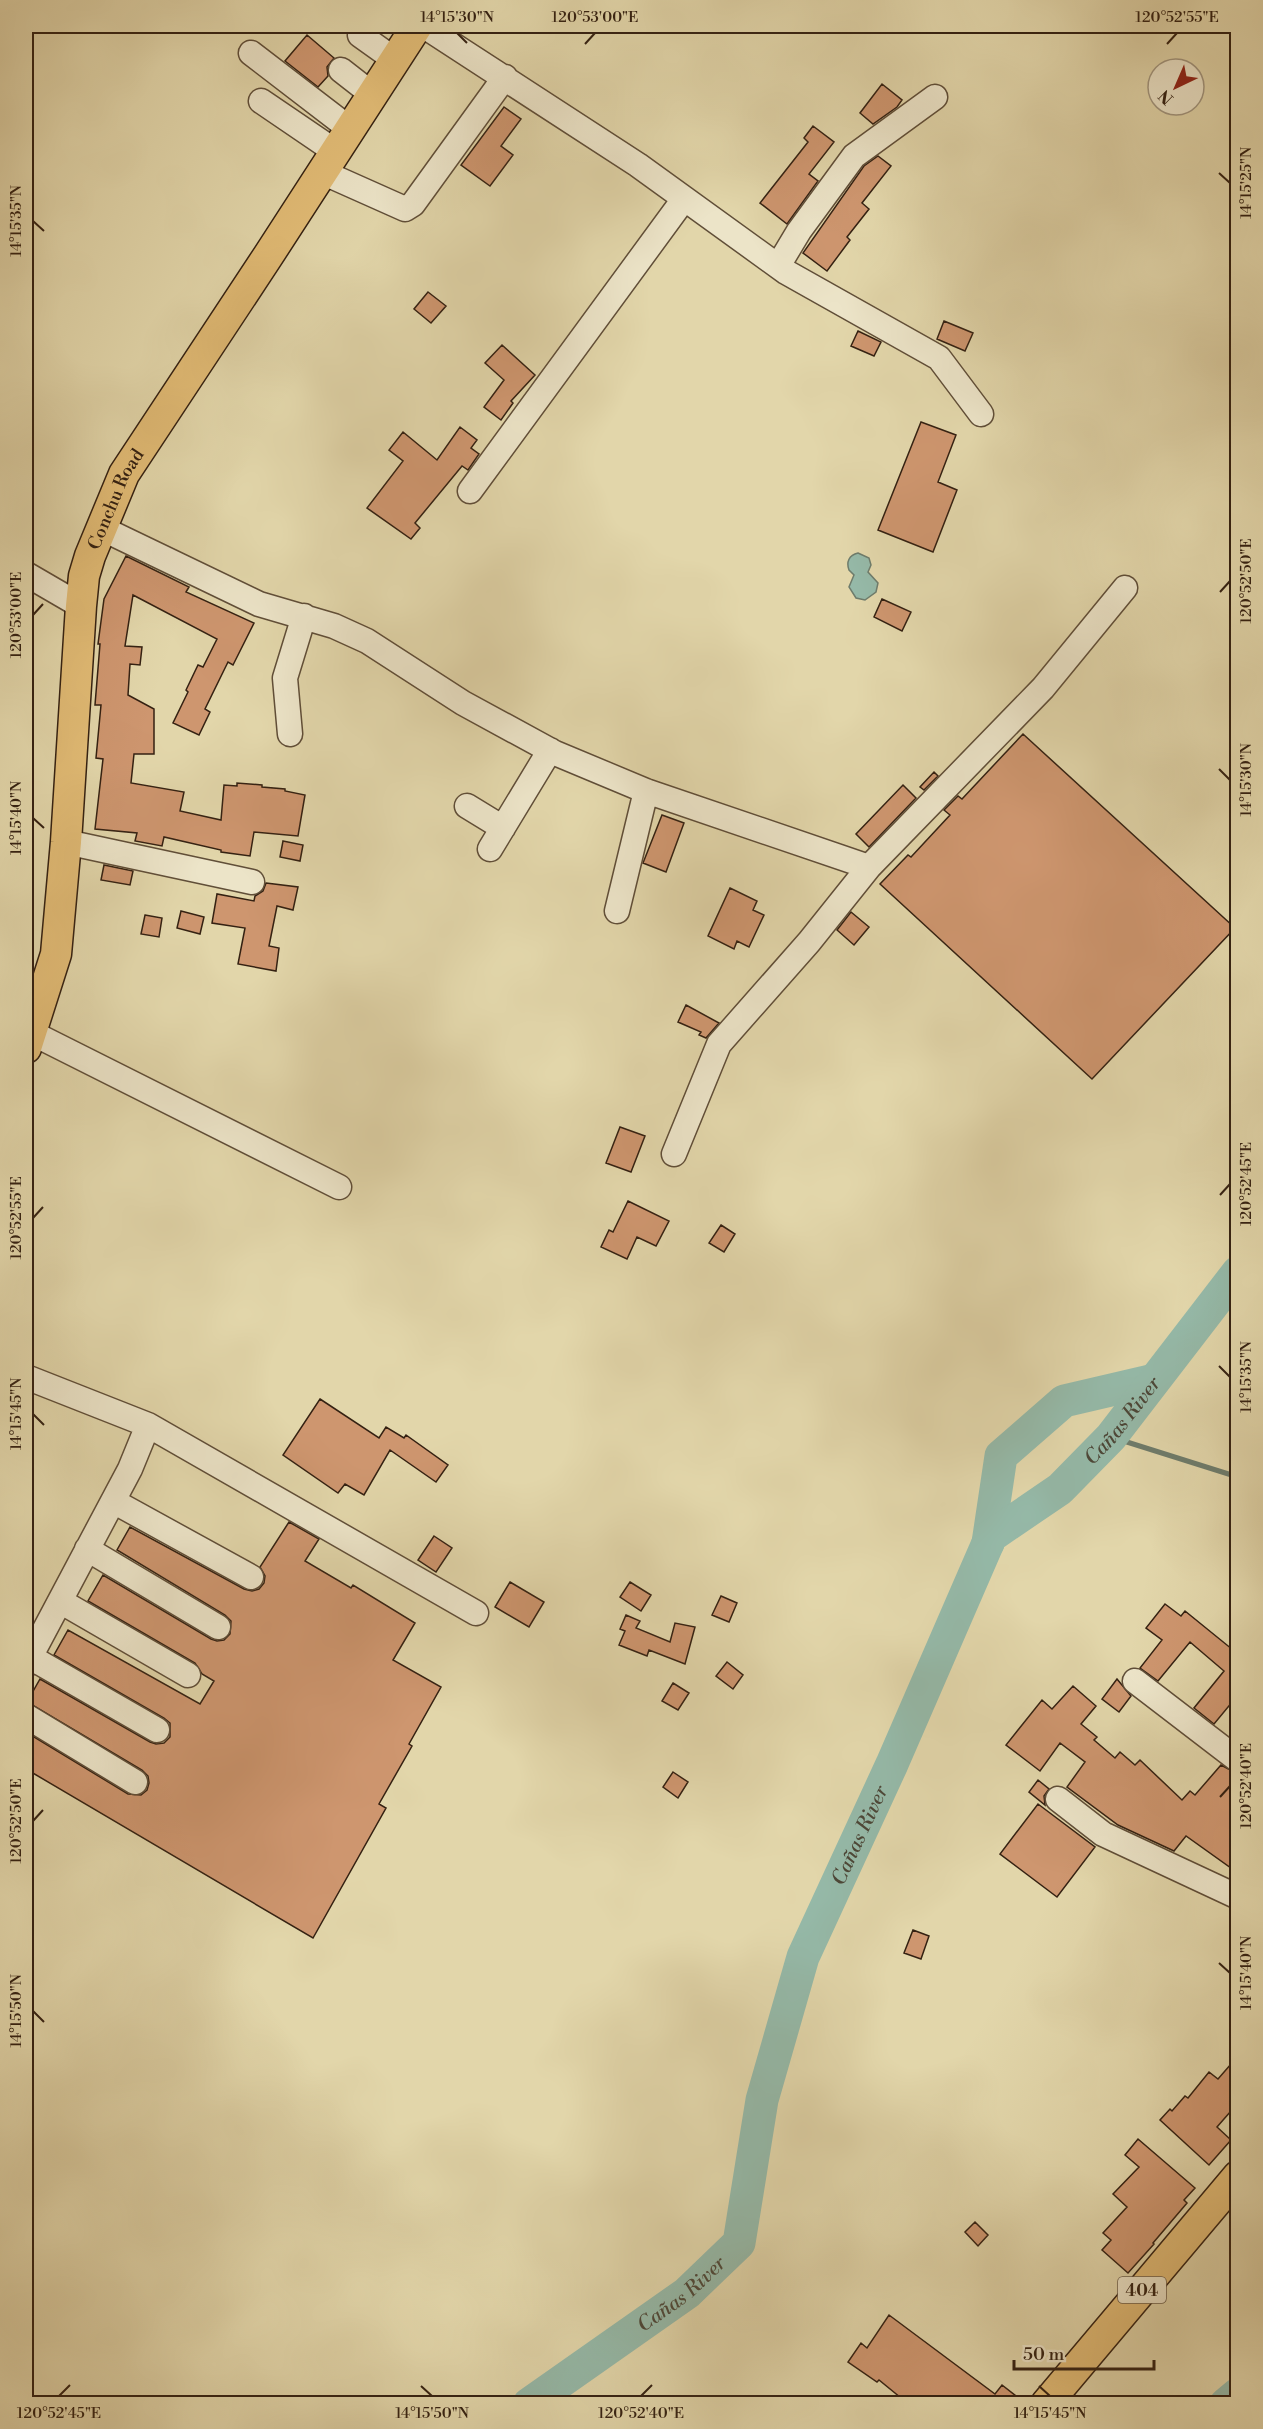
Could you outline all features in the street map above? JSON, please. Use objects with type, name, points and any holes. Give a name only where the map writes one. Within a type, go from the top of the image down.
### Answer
[{"type":"main road","name":"Conchu Road","points":[[29,1041],[56,954],[84,576],[101,528],[124,474],[417,26]]},
{"type":"main road","name":"404","points":[[1046,2403],[1238,2176]]},
{"type":"street","points":[[424,26],[638,165],[778,266],[939,358],[981,414]]},
{"type":"street","points":[[360,35],[395,60]]},
{"type":"street","points":[[251,53],[336,151]]},
{"type":"street","points":[[341,70],[373,94]]},
{"type":"street","points":[[261,101],[336,151],[405,209],[413,204],[505,77]]},
{"type":"street","points":[[778,266],[799,231],[854,156],[934,96]]},
{"type":"street","points":[[470,491],[684,199]]},
{"type":"street","points":[[101,528],[259,604],[304,616],[367,641],[463,703],[550,750],[646,791],[869,867]]},
{"type":"street","points":[[26,574],[81,606]]},
{"type":"street","points":[[674,1154],[719,1044],[809,942],[869,867],[1043,688],[1125,588]]},
{"type":"street","points":[[290,734],[285,678],[304,616]]},
{"type":"street","points":[[490,849],[550,750]]},
{"type":"street","points":[[617,911],[646,791]]},
{"type":"street","points":[[467,806],[503,828]]},
{"type":"street","points":[[66,842],[252,882]]},
{"type":"street","points":[[29,1041],[339,1187]]},
{"type":"street","points":[[26,1377],[148,1425],[476,1613]]},
{"type":"street","points":[[148,1425],[130,1469],[28,1661],[158,1730]]},
{"type":"street","points":[[112,1502],[251,1576]]},
{"type":"street","points":[[87,1549],[219,1627]]},
{"type":"street","points":[[60,1602],[188,1675]]},
{"type":"street","points":[[1135,1681],[1238,1760]]},
{"type":"street","points":[[26,1716],[135,1782]]},
{"type":"street","points":[[1058,1799],[1103,1834],[1238,1897]]},
{"type":"shaded area","points":[[858,553],[869,558],[871,565],[868,572],[878,583],[876,592],[865,600],[856,598],[849,587],[854,575],[849,570],[848,562],[852,555]]},
{"type":"building","points":[[307,35],[334,58],[327,67],[328,76],[318,87],[285,61]]},
{"type":"building","points":[[882,84],[902,100],[897,107],[873,124],[860,113]]},
{"type":"building","points":[[504,107],[521,119],[501,146],[513,155],[490,186],[461,165]]},
{"type":"building","points":[[813,126],[834,142],[809,174],[818,181],[787,224],[760,203],[808,142],[804,138]]},
{"type":"building","points":[[878,156],[891,166],[862,203],[869,209],[847,237],[850,240],[827,271],[803,253],[864,166]]},
{"type":"building","points":[[428,292],[446,306],[431,323],[414,309]]},
{"type":"building","points":[[944,321],[973,333],[965,351],[937,339]]},
{"type":"building","points":[[858,331],[881,342],[874,356],[851,346]]},
{"type":"building","points":[[502,345],[535,375],[511,401],[513,403],[501,420],[484,407],[504,380],[485,363]]},
{"type":"building","points":[[921,422],[956,435],[938,482],[957,490],[933,552],[878,530]]},
{"type":"building","points":[[460,427],[477,440],[471,448],[479,454],[468,470],[462,466],[415,523],[420,528],[411,539],[367,508],[403,461],[389,450],[403,432],[437,460]]},
{"type":"building","points":[[126,556],[189,587],[186,592],[254,623],[233,665],[228,662],[205,709],[210,712],[199,735],[173,723],[198,665],[203,667],[217,639],[133,595],[125,646],[142,647],[140,665],[130,664],[128,695],[154,709],[154,754],[134,754],[131,783],[184,792],[180,811],[221,820],[224,785],[237,786],[237,783],[262,785],[262,787],[285,789],[285,791],[305,795],[298,836],[254,832],[250,856],[221,852],[221,850],[164,837],[162,846],[135,841],[137,833],[95,829],[103,759],[96,758],[101,705],[95,705],[100,644],[98,644],[104,599]]},
{"type":"building","points":[[882,599],[911,612],[902,631],[874,617]]},
{"type":"building","points":[[1023,734],[1235,928],[1092,1079],[880,884],[908,855],[911,857],[950,815],[944,810],[958,796],[962,799]]},
{"type":"building","points":[[934,772],[938,776],[924,790],[920,787]]},
{"type":"building","points":[[903,785],[916,798],[869,847],[856,834]]},
{"type":"building","points":[[662,815],[684,823],[666,872],[643,863]]},
{"type":"building","points":[[283,841],[303,845],[300,861],[280,857]]},
{"type":"building","points":[[104,865],[133,871],[130,885],[101,880]]},
{"type":"building","points":[[266,883],[298,887],[293,910],[277,906],[269,946],[279,948],[276,971],[238,964],[245,928],[212,923],[217,894],[254,901],[255,896],[263,891]]},
{"type":"building","points":[[730,888],[757,901],[753,910],[764,915],[749,947],[737,941],[734,949],[708,936]]},
{"type":"building","points":[[181,911],[204,917],[200,934],[177,928]]},
{"type":"building","points":[[851,912],[869,927],[854,945],[837,930]]},
{"type":"building","points":[[145,915],[162,918],[159,937],[141,934]]},
{"type":"building","points":[[686,1005],[719,1023],[706,1038],[699,1035],[701,1032],[678,1022]]},
{"type":"building","points":[[620,1127],[645,1136],[631,1172],[606,1163]]},
{"type":"building","points":[[628,1201],[669,1221],[656,1246],[637,1237],[627,1259],[601,1247],[609,1230],[613,1232]]},
{"type":"building","points":[[721,1225],[735,1234],[724,1252],[709,1243]]},
{"type":"building","points":[[320,1399],[379,1438],[386,1427],[404,1438],[406,1435],[448,1465],[436,1482],[390,1450],[364,1495],[345,1484],[338,1493],[283,1455]]},
{"type":"building","points":[[289,1522],[319,1539],[305,1561],[351,1588],[353,1585],[415,1623],[393,1660],[441,1687],[409,1744],[412,1746],[379,1804],[386,1808],[313,1938],[26,1769],[26,1732],[128,1794],[141,1795],[147,1790],[149,1783],[148,1776],[142,1770],[27,1702],[40,1679],[150,1742],[164,1743],[170,1737],[170,1723],[164,1718],[54,1655],[68,1630],[200,1704],[214,1681],[202,1674],[195,1663],[88,1601],[103,1575],[211,1639],[224,1640],[230,1634],[231,1621],[225,1615],[117,1550],[130,1527],[244,1589],[252,1591],[259,1589],[264,1583],[265,1576],[260,1567]]},
{"type":"building","points":[[434,1536],[452,1548],[436,1572],[418,1560]]},
{"type":"building","points":[[510,1582],[544,1602],[529,1627],[495,1607]]},
{"type":"building","points":[[630,1582],[651,1595],[641,1611],[620,1597]]},
{"type":"building","points":[[721,1596],[737,1603],[729,1622],[712,1615]]},
{"type":"building","points":[[1165,1604],[1181,1616],[1185,1611],[1238,1654],[1238,1695],[1214,1724],[1194,1708],[1224,1671],[1190,1642],[1158,1681],[1140,1668],[1162,1640],[1146,1628]]},
{"type":"building","points":[[626,1615],[640,1621],[636,1628],[670,1642],[675,1623],[695,1627],[685,1664],[649,1650],[647,1656],[619,1645],[625,1631],[620,1629]]},
{"type":"building","points":[[727,1662],[743,1675],[733,1689],[716,1676]]},
{"type":"building","points":[[1117,1679],[1131,1696],[1119,1712],[1102,1699]]},
{"type":"building","points":[[673,1683],[689,1693],[678,1710],[662,1701]]},
{"type":"building","points":[[1073,1686],[1096,1706],[1081,1724],[1097,1737],[1094,1740],[1115,1758],[1120,1752],[1135,1765],[1140,1760],[1182,1800],[1190,1791],[1195,1795],[1221,1765],[1238,1774],[1238,1873],[1186,1836],[1174,1851],[1118,1825],[1067,1787],[1085,1762],[1060,1743],[1040,1771],[1006,1745],[1042,1700],[1052,1709]]},
{"type":"building","points":[[673,1772],[688,1782],[678,1798],[663,1787]]},
{"type":"building","points":[[1038,1780],[1049,1789],[1044,1796],[1045,1805],[1029,1792]]},
{"type":"building","points":[[1038,1804],[1095,1847],[1057,1897],[1000,1854]]},
{"type":"building","points":[[913,1930],[929,1936],[921,1959],[904,1953]]},
{"type":"building","points":[[1238,2056],[1238,2103],[1217,2127],[1231,2140],[1209,2165],[1160,2120],[1170,2109],[1172,2111],[1185,2096],[1188,2098],[1209,2072],[1218,2079]]},
{"type":"building","points":[[1138,2139],[1195,2188],[1184,2200],[1187,2203],[1128,2273],[1102,2250],[1111,2240],[1103,2233],[1127,2207],[1113,2194],[1139,2167],[1125,2155]]},
{"type":"building","points":[[975,2222],[988,2235],[978,2246],[965,2232]]},
{"type":"building","points":[[889,2315],[995,2394],[1002,2385],[1025,2403],[920,2403],[911,2396],[906,2402],[879,2380],[877,2382],[848,2362],[861,2343],[867,2348]]},
{"type":"waterway","name":"Cañas River","points":[[529,2404],[687,2293],[739,2243],[762,2100],[803,1957],[892,1764],[991,1536],[1060,1489],[1111,1437],[1238,1272]]},
{"type":"waterway","points":[[988,1543],[1001,1456],[1064,1401],[1154,1380]]},
{"type":"waterway","points":[[1111,1437],[1238,1477]]},
{"type":"waterway","points":[[1226,2404],[1238,2394]]}]
